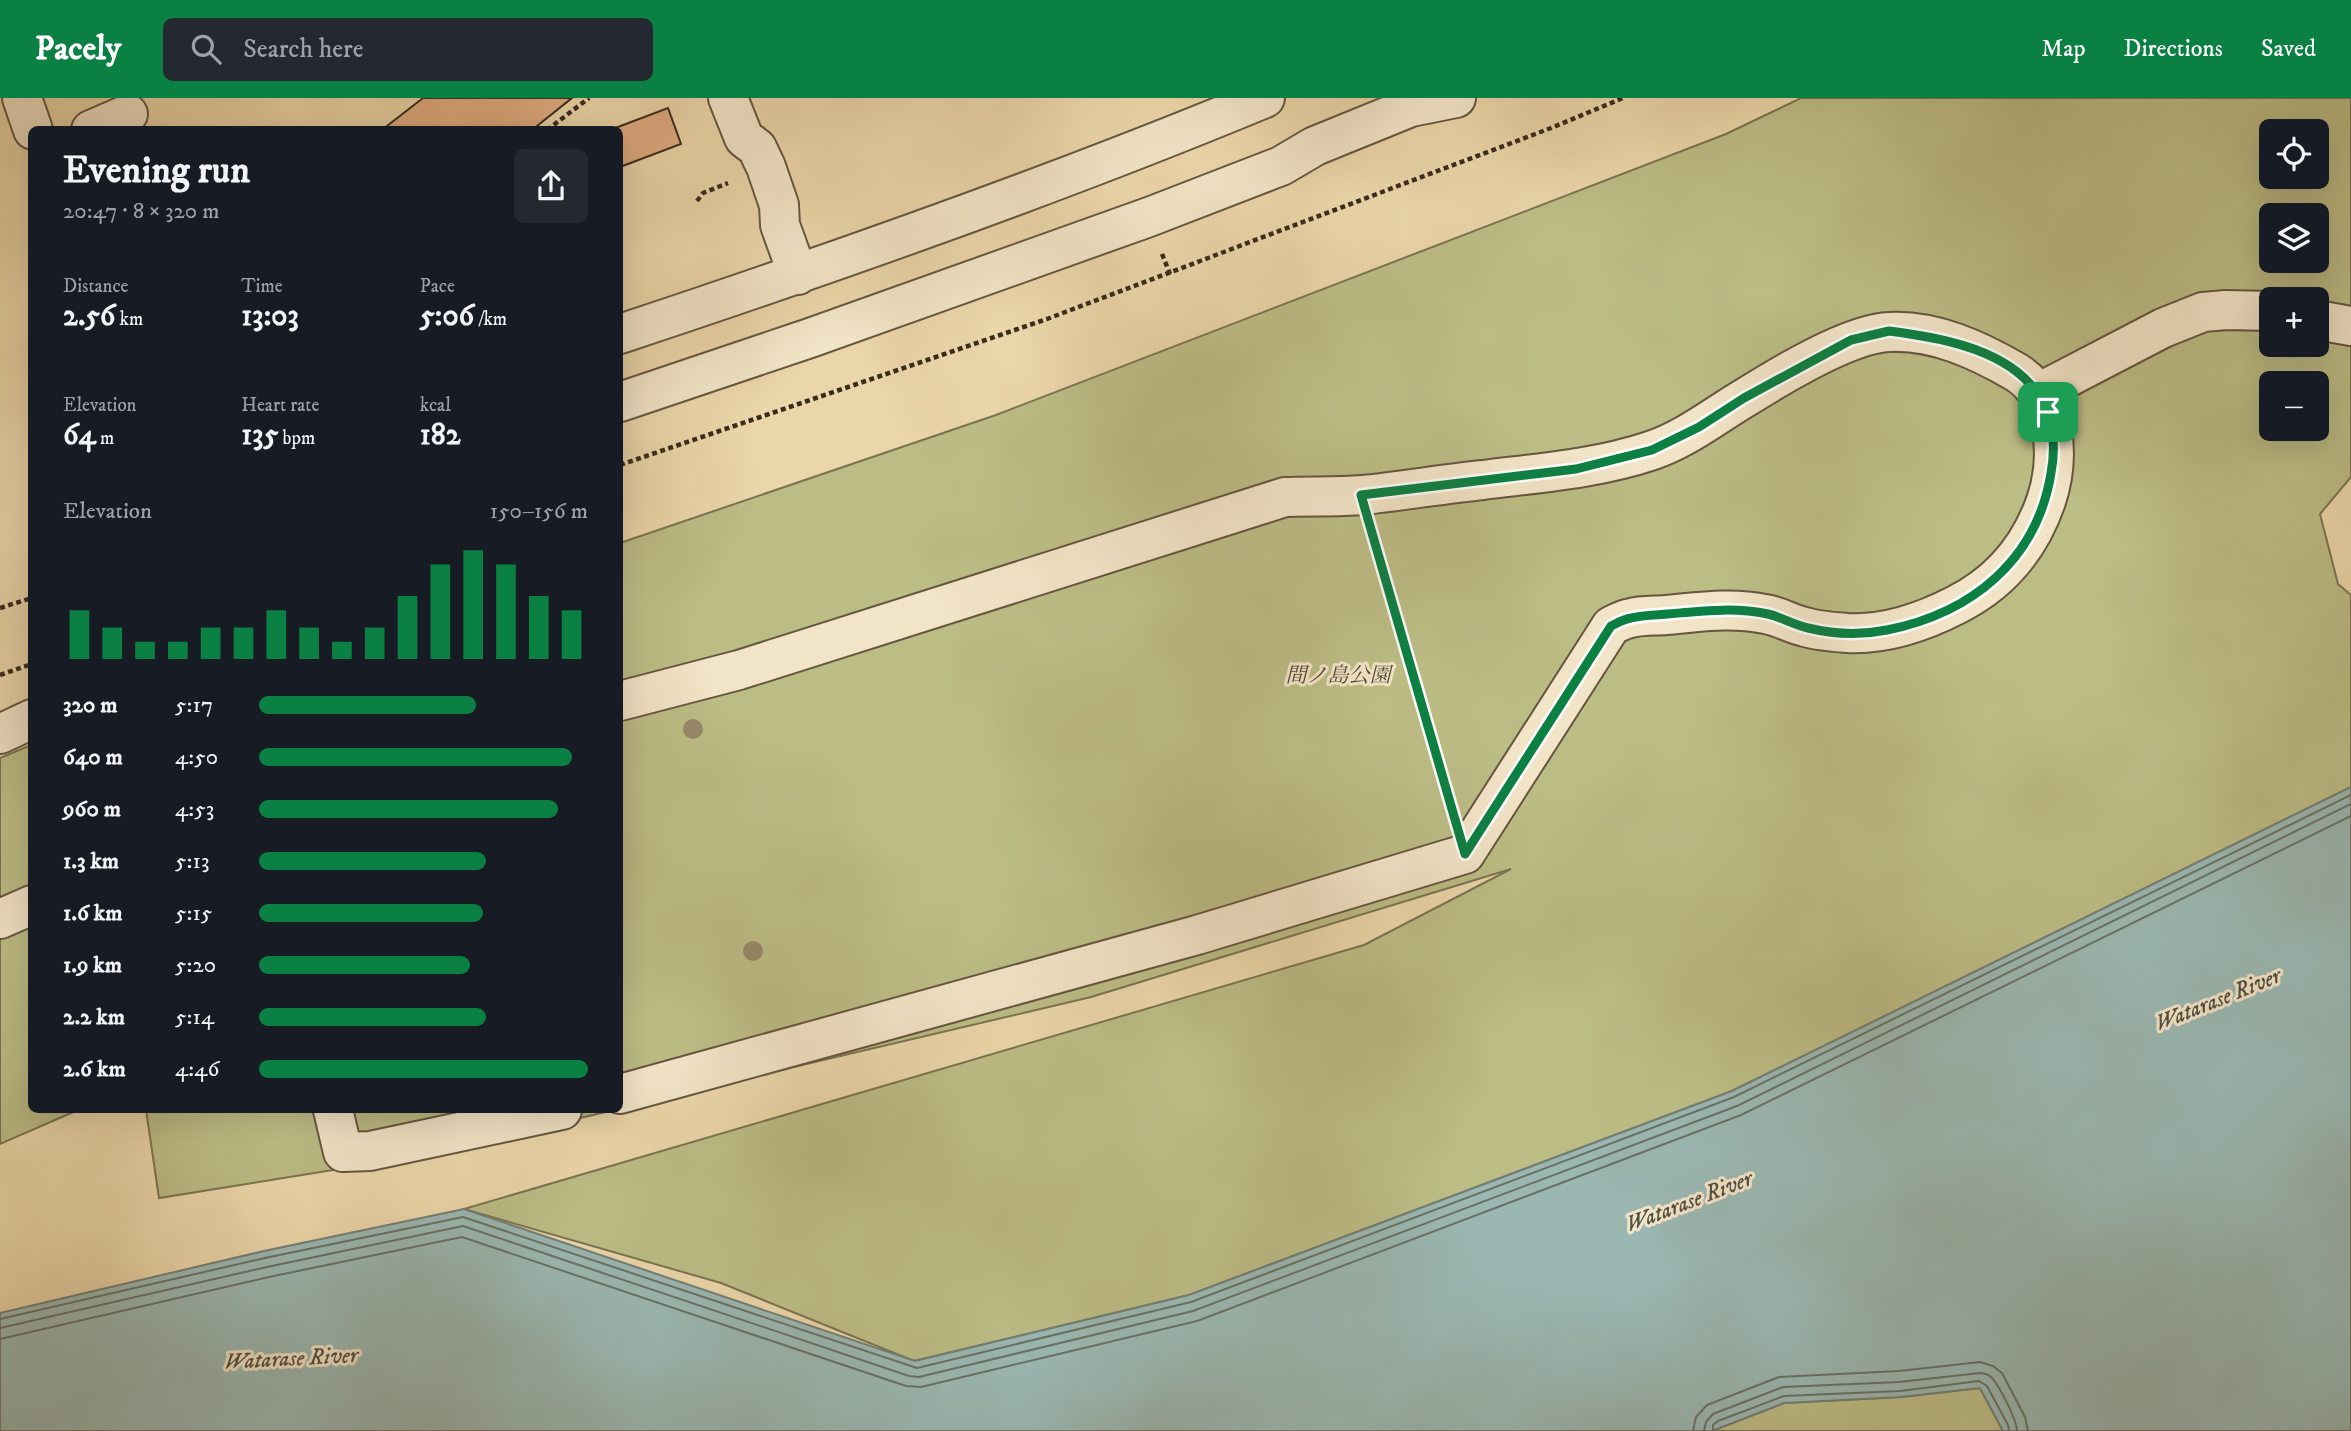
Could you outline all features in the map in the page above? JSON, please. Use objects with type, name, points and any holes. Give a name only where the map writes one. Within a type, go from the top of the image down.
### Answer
[{"type":"street","points":[[22,98],[32,126]]},
{"type":"street","points":[[728,98],[744,138],[757,148],[766,167],[779,205],[780,225],[798,275]]},
{"type":"street","points":[[623,333],[798,275],[1127,155],[1265,98]]},
{"type":"street","points":[[623,401],[810,338],[1149,217],[1281,166],[1315,146],[1411,107],[1456,98]]},
{"type":"street","points":[[100,126],[128,114]]},
{"type":"street","points":[[2038,393],[2163,328],[2203,312],[2259,311]]},
{"type":"street","points":[[2329,322],[2351,326]]},
{"type":"street","points":[[623,700],[739,670],[1285,497],[1361,495],[1576,469],[1652,450],[1699,427],[1744,398],[1851,340],[1889,331],[1961,344],[2023,376],[2038,393],[2048,412],[2053,436],[2053,461],[2048,494],[2037,526],[2014,560],[1990,584],[1957,604],[1928,617],[1885,630],[1849,633],[1807,628],[1769,614],[1733,609],[1631,618],[1611,626],[1465,854],[1198,935],[623,1093]]},
{"type":"street","points":[[0,734],[28,721]]},
{"type":"street","points":[[0,919],[28,907]]},
{"type":"street","points":[[334,1113],[343,1152],[370,1151],[548,1113]]},
{"type":"path","points":[[552,126],[589,98]]},
{"type":"path","points":[[623,463],[995,337],[1170,274],[1623,98]]},
{"type":"path","points":[[696,201],[703,193],[728,183]]},
{"type":"path","points":[[1163,255],[1170,274]]},
{"type":"path","points":[[1361,495],[1465,854]]},
{"type":"path","points":[[0,608],[28,599]]},
{"type":"path","points":[[0,675],[28,665]]},
{"type":"green space","name":"間ノ島公園","points":[[1801,98],[2351,98],[2351,477],[2320,514],[2338,584],[2351,595],[2351,787],[1732,1091],[1189,1295],[914,1361],[721,1283],[464,1209],[1364,945],[1511,869],[1091,997],[623,1107],[623,542],[996,415],[1726,134]]},
{"type":"green space","points":[[28,746],[28,1113],[71,1113],[0,1144],[0,758]]},
{"type":"green space","points":[[146,1113],[601,1113],[420,1156],[159,1198]]},
{"type":"green space","points":[[1980,1388],[2003,1431],[1712,1431],[1784,1403],[1901,1397]]},
{"type":"water","name":"Watarase River","points":[[2351,787],[2351,1431],[2003,1431],[1980,1388],[1901,1397],[1784,1403],[1712,1431],[0,1431],[0,1313],[264,1251],[464,1209],[915,1361],[1189,1295],[1732,1091]]},
{"type":"building","points":[[423,98],[572,98],[537,126],[387,126]]},
{"type":"building","points":[[668,108],[681,144],[623,166],[623,126],[621,126]]},
{"type":"route","points":[[1889,331],[1961,344],[1992,358],[2023,376],[2038,393],[2048,412],[2053,436],[2053,461],[2048,494],[2037,526],[2014,560],[1990,584],[1957,604],[1918,622],[1885,630],[1849,633],[1807,628],[1769,614],[1733,609],[1631,618],[1611,626],[1473,837],[1465,854],[1361,495],[1576,469],[1652,450],[1699,427],[1744,398],[1851,340],[1889,331]]}]
